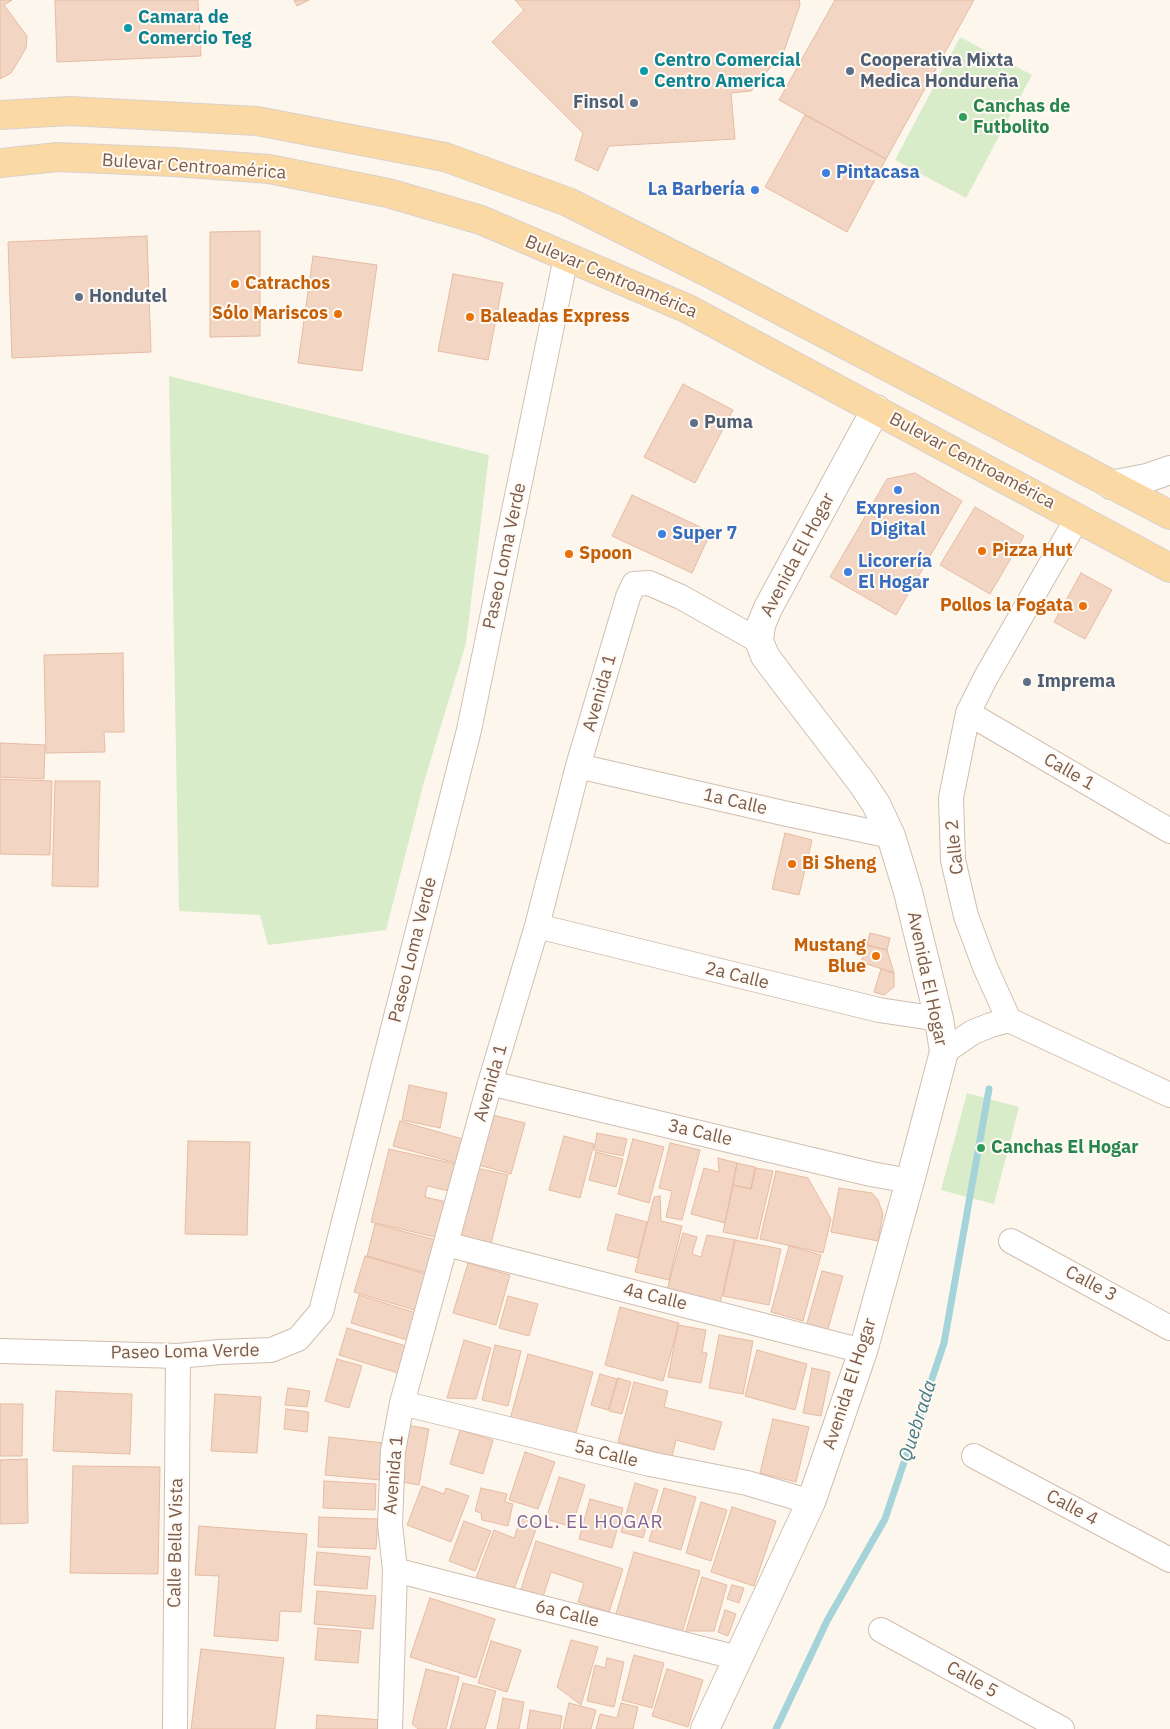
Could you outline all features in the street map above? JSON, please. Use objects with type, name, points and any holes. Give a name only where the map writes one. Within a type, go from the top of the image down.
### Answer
[{"type":"main road","points":[[0,115],[69,111],[258,121],[445,157],[568,202],[708,272],[1170,515]]},
{"type":"main road","name":"Bulevar Centroamérica","points":[[0,163],[58,158],[174,162],[269,169],[388,193],[481,220],[688,308],[1170,568]]},
{"type":"street","name":"Paseo Loma Verde","points":[[0,1351],[178,1356],[272,1350],[298,1339],[321,1312],[469,730],[566,257]]},
{"type":"street","name":"Avenida El Hogar","points":[[705,1729],[811,1502],[863,1351],[944,1052],[939,1019],[908,892],[891,836],[876,804],[862,783],[765,656],[759,641],[761,625],[768,608],[876,409]]},
{"type":"street","points":[[1112,485],[1147,478],[1170,470]]},
{"type":"street","name":"Calle 2","points":[[1009,1020],[985,967],[966,916],[953,860],[951,798],[968,714],[986,677],[1078,517]]},
{"type":"street","name":"Avenida 1","points":[[390,1729],[395,1570],[390,1524],[392,1460],[402,1403],[490,1083],[537,926],[578,766],[628,597],[634,584],[649,582],[681,597],[759,641]]},
{"type":"street","name":"Calle 1","points":[[968,714],[1170,831]]},
{"type":"street","name":"1a Calle","points":[[578,766],[783,814],[891,836]]},
{"type":"street","name":"2a Calle","points":[[537,926],[879,1010],[939,1019]]},
{"type":"street","points":[[944,1052],[973,1032],[1009,1020],[1170,1096]]},
{"type":"street","name":"3a Calle","points":[[490,1083],[871,1174],[910,1181]]},
{"type":"street","name":"Calle 3","points":[[1011,1241],[1170,1328]]},
{"type":"street","name":"4a Calle","points":[[446,1244],[816,1337],[863,1351]]},
{"type":"street","name":"Calle Bella Vista","points":[[175,1729],[178,1356]]},
{"type":"street","name":"5a Calle","points":[[402,1403],[650,1464],[747,1483],[811,1502]]},
{"type":"street","name":"Calle 4","points":[[974,1456],[1170,1560]]},
{"type":"street","name":"6a Calle","points":[[395,1570],[738,1658]]},
{"type":"street","name":"Calle 5","points":[[882,1630],[1062,1729]]},
{"type":"green space","name":"Canchas de Futbolito","points":[[960,37],[1032,75],[966,198],[895,160]]},
{"type":"green space","points":[[169,376],[489,455],[466,643],[424,782],[386,930],[268,945],[260,915],[179,911]]},
{"type":"green space","name":"Canchas El Hogar","points":[[967,1093],[1019,1107],[994,1204],[941,1190]]},
{"type":"building","points":[[0,0],[12,0],[4,5],[27,36],[26,48],[11,73],[0,79]]},
{"type":"building","name":"Camara de Comercio Teg","points":[[55,0],[198,0],[201,56],[57,62]]},
{"type":"building","points":[[294,0],[309,0],[297,6]]},
{"type":"building","name":"Centro Comercial Centro America","points":[[515,0],[799,0],[800,5],[784,51],[751,91],[731,93],[735,139],[609,146],[598,171],[575,160],[583,133],[492,42],[524,10]]},
{"type":"building","points":[[835,0],[974,0],[886,159],[779,100]]},
{"type":"building","name":"Pintacasa","points":[[805,115],[886,159],[847,232],[765,187]]},
{"type":"building","name":"Catrachos","points":[[260,231],[260,336],[210,337],[210,232]]},
{"type":"building","name":"Hondutel","points":[[147,236],[151,352],[12,358],[8,242]]},
{"type":"building","name":"Sólo Mariscos","points":[[313,256],[377,265],[362,371],[298,363]]},
{"type":"building","name":"Baleadas Express","points":[[453,274],[503,283],[488,360],[438,351]]},
{"type":"building","name":"Puma","points":[[683,384],[733,410],[695,483],[644,457]]},
{"type":"building","points":[[915,473],[962,501],[896,615],[830,577],[887,479]]},
{"type":"building","name":"Super 7","points":[[632,495],[711,532],[692,573],[612,536]]},
{"type":"building","name":"Pizza Hut","points":[[975,507],[1024,536],[990,594],[940,565]]},
{"type":"building","name":"Pollos la Fogata","points":[[1081,573],[1112,590],[1085,639],[1054,622]]},
{"type":"building","points":[[123,653],[124,732],[104,732],[105,752],[46,753],[44,655]]},
{"type":"building","points":[[0,743],[45,745],[44,779],[0,777]]},
{"type":"building","points":[[0,779],[52,781],[50,855],[0,854]]},
{"type":"building","points":[[55,781],[100,781],[98,887],[52,886]]},
{"type":"building","name":"Bi Sheng","points":[[785,833],[812,840],[799,895],[772,889]]},
{"type":"building","points":[[870,933],[890,938],[887,950],[867,945]]},
{"type":"building","name":"Mustang Blue","points":[[867,945],[887,950],[894,973],[861,962]]},
{"type":"building","points":[[881,969],[894,973],[894,987],[884,995],[874,992]]},
{"type":"building","points":[[409,1085],[447,1093],[440,1128],[402,1120]]},
{"type":"building","points":[[489,1114],[525,1123],[511,1174],[475,1164]]},
{"type":"building","points":[[400,1121],[463,1139],[456,1163],[393,1146]]},
{"type":"building","points":[[597,1133],[627,1139],[623,1156],[594,1150]]},
{"type":"building","points":[[564,1136],[594,1144],[580,1198],[549,1190]]},
{"type":"building","points":[[633,1139],[664,1147],[649,1203],[618,1194]]},
{"type":"building","points":[[188,1141],[250,1142],[247,1235],[185,1234]]},
{"type":"building","points":[[670,1143],[700,1150],[682,1220],[666,1217],[672,1191],[659,1188]]},
{"type":"building","points":[[389,1149],[455,1164],[449,1191],[427,1186],[425,1197],[447,1202],[439,1238],[371,1222]]},
{"type":"building","points":[[596,1152],[623,1159],[616,1187],[589,1180]]},
{"type":"building","points":[[718,1158],[737,1163],[725,1223],[691,1214],[704,1168],[719,1172]]},
{"type":"building","points":[[737,1163],[755,1167],[751,1189],[733,1185]]},
{"type":"building","points":[[472,1167],[508,1175],[491,1244],[455,1235]]},
{"type":"building","points":[[756,1168],[773,1171],[757,1239],[723,1232],[733,1185],[751,1189]]},
{"type":"building","points":[[776,1171],[808,1178],[831,1219],[823,1253],[760,1239]]},
{"type":"building","points":[[839,1188],[872,1193],[878,1200],[883,1214],[878,1241],[831,1232]]},
{"type":"building","points":[[660,1196],[661,1221],[682,1226],[669,1280],[635,1272],[654,1197]]},
{"type":"building","points":[[616,1214],[647,1222],[638,1258],[607,1250]]},
{"type":"building","points":[[375,1224],[436,1240],[427,1273],[367,1256]]},
{"type":"building","points":[[683,1233],[697,1237],[692,1254],[701,1257],[707,1235],[735,1240],[719,1308],[666,1293]]},
{"type":"building","points":[[735,1240],[781,1249],[769,1305],[723,1296]]},
{"type":"building","points":[[789,1246],[821,1255],[803,1321],[771,1312]]},
{"type":"building","points":[[365,1256],[432,1276],[421,1312],[354,1292]]},
{"type":"building","points":[[468,1263],[510,1275],[496,1325],[453,1313]]},
{"type":"building","points":[[822,1271],[843,1276],[826,1336],[805,1330]]},
{"type":"building","points":[[359,1295],[416,1313],[407,1340],[351,1323]]},
{"type":"building","points":[[508,1296],[538,1304],[529,1336],[499,1328]]},
{"type":"building","points":[[620,1307],[679,1323],[663,1381],[605,1365]]},
{"type":"building","points":[[678,1325],[706,1330],[702,1352],[707,1353],[701,1383],[668,1377]]},
{"type":"building","points":[[347,1328],[406,1346],[398,1373],[339,1355]]},
{"type":"building","points":[[719,1335],[753,1341],[743,1394],[709,1388]]},
{"type":"building","points":[[464,1340],[491,1348],[476,1399],[447,1398]]},
{"type":"building","points":[[495,1345],[521,1351],[508,1406],[482,1400]]},
{"type":"building","points":[[757,1350],[807,1364],[795,1410],[745,1396]]},
{"type":"building","points":[[528,1354],[593,1372],[574,1440],[509,1423]]},
{"type":"building","points":[[337,1359],[362,1366],[349,1408],[325,1401]]},
{"type":"building","points":[[812,1368],[830,1372],[821,1416],[803,1413]]},
{"type":"building","points":[[600,1374],[617,1379],[608,1410],[591,1405]]},
{"type":"building","points":[[618,1378],[631,1382],[622,1414],[609,1411]]},
{"type":"building","points":[[634,1382],[668,1391],[664,1407],[722,1422],[714,1450],[676,1440],[672,1457],[618,1442]]},
{"type":"building","points":[[288,1388],[310,1391],[307,1407],[285,1405]]},
{"type":"building","points":[[56,1391],[132,1394],[130,1454],[53,1451]]},
{"type":"building","points":[[215,1394],[261,1397],[257,1453],[211,1451]]},
{"type":"building","points":[[0,1404],[23,1404],[22,1456],[0,1456]]},
{"type":"building","points":[[286,1409],[309,1412],[307,1432],[284,1429]]},
{"type":"building","points":[[773,1419],[809,1427],[796,1482],[760,1473]]},
{"type":"building","points":[[407,1425],[429,1429],[419,1485],[396,1481]]},
{"type":"building","points":[[460,1430],[493,1440],[483,1474],[450,1464]]},
{"type":"building","points":[[329,1437],[384,1443],[380,1480],[325,1475]]},
{"type":"building","points":[[525,1452],[555,1462],[538,1509],[509,1500]]},
{"type":"building","points":[[27,1459],[28,1523],[0,1524],[0,1460]]},
{"type":"building","points":[[73,1466],[160,1467],[158,1574],[70,1573]]},
{"type":"building","points":[[559,1477],[585,1485],[572,1527],[546,1519]]},
{"type":"building","points":[[324,1481],[376,1484],[375,1510],[323,1508]]},
{"type":"building","points":[[635,1483],[658,1490],[643,1538],[621,1532]]},
{"type":"building","points":[[422,1486],[444,1494],[446,1488],[469,1496],[451,1542],[407,1525]]},
{"type":"building","points":[[481,1488],[507,1494],[505,1502],[513,1504],[508,1526],[482,1520],[481,1513],[475,1511]]},
{"type":"building","points":[[664,1488],[696,1497],[681,1550],[649,1541]]},
{"type":"building","points":[[590,1499],[623,1508],[612,1548],[579,1539]]},
{"type":"building","points":[[701,1502],[727,1510],[711,1561],[686,1553]]},
{"type":"building","points":[[732,1507],[776,1521],[754,1586],[711,1572]]},
{"type":"building","points":[[319,1517],[378,1519],[376,1549],[318,1547]]},
{"type":"building","points":[[521,1518],[538,1524],[513,1592],[476,1578],[494,1530],[514,1538]]},
{"type":"building","points":[[464,1521],[491,1531],[475,1571],[449,1561]]},
{"type":"building","points":[[199,1526],[307,1534],[301,1612],[280,1611],[278,1641],[214,1636],[219,1576],[195,1575]]},
{"type":"building","points":[[536,1541],[623,1569],[609,1612],[578,1602],[584,1583],[551,1572],[542,1600],[520,1593]]},
{"type":"building","points":[[317,1552],[370,1557],[367,1589],[314,1585]]},
{"type":"building","points":[[634,1552],[700,1571],[682,1633],[616,1614]]},
{"type":"building","points":[[702,1577],[727,1585],[714,1631],[686,1631]]},
{"type":"building","points":[[732,1585],[744,1588],[739,1603],[727,1599]]},
{"type":"building","points":[[317,1591],[376,1596],[373,1629],[314,1624]]},
{"type":"building","points":[[430,1598],[495,1619],[476,1678],[410,1657]]},
{"type":"building","points":[[725,1610],[736,1614],[728,1636],[718,1632]]},
{"type":"building","points":[[318,1628],[361,1631],[358,1663],[315,1660]]},
{"type":"building","points":[[571,1640],[598,1647],[581,1705],[557,1687]]},
{"type":"building","points":[[491,1641],[521,1650],[507,1692],[478,1683]]},
{"type":"building","points":[[201,1649],[284,1658],[275,1729],[191,1729]]},
{"type":"building","points":[[634,1655],[664,1663],[652,1708],[622,1700]]},
{"type":"building","points":[[607,1658],[624,1662],[614,1707],[587,1701],[595,1665],[605,1668]]},
{"type":"building","points":[[426,1669],[459,1677],[446,1729],[418,1729],[412,1724]]},
{"type":"building","points":[[667,1669],[703,1680],[688,1727],[652,1716]]},
{"type":"building","points":[[463,1683],[496,1691],[485,1729],[450,1729]]},
{"type":"building","points":[[503,1698],[524,1702],[519,1729],[497,1729]]},
{"type":"building","points":[[569,1703],[596,1710],[591,1729],[563,1729]]},
{"type":"building","points":[[621,1703],[638,1707],[633,1729],[596,1729],[600,1714],[617,1718]]},
{"type":"building","points":[[530,1710],[562,1716],[560,1729],[527,1729]]},
{"type":"building","points":[[317,1715],[381,1720],[380,1729],[316,1729]]},
{"type":"waterway","name":"Quebrada","points":[[776,1729],[827,1621],[885,1519],[944,1343],[989,1089]]},
{"type":"place","name":"Camara de Comercio Teg","points":[[128,28]]},
{"type":"place","name":"Centro Comercial Centro America","points":[[644,71]]},
{"type":"place","name":"Cooperativa Mixta Medica Hondureña","points":[[850,71]]},
{"type":"place","name":"Finsol","points":[[634,103]]},
{"type":"place","name":"Canchas de Futbolito","points":[[963,117]]},
{"type":"place","name":"Pintacasa","points":[[826,173]]},
{"type":"place","name":"La Barbería","points":[[755,190]]},
{"type":"place","name":"Catrachos","points":[[235,284]]},
{"type":"place","name":"Hondutel","points":[[79,297]]},
{"type":"place","name":"Sólo Mariscos","points":[[338,314]]},
{"type":"place","name":"Baleadas Express","points":[[470,317]]},
{"type":"place","name":"Puma","points":[[694,423]]},
{"type":"place","name":"Expresion Digital","points":[[898,490]]},
{"type":"place","name":"Super 7","points":[[662,534]]},
{"type":"place","name":"Pizza Hut","points":[[982,551]]},
{"type":"place","name":"Spoon","points":[[569,554]]},
{"type":"place","name":"Licorería El Hogar","points":[[848,572]]},
{"type":"place","name":"Pollos la Fogata","points":[[1083,606]]},
{"type":"place","name":"Imprema","points":[[1027,682]]},
{"type":"place","name":"Bi Sheng","points":[[792,864]]},
{"type":"place","name":"Mustang Blue","points":[[876,956]]},
{"type":"place","name":"Canchas El Hogar","points":[[981,1148]]},
{"type":"district","name":"COL. EL HOGAR","points":[[590,1523]]}]
